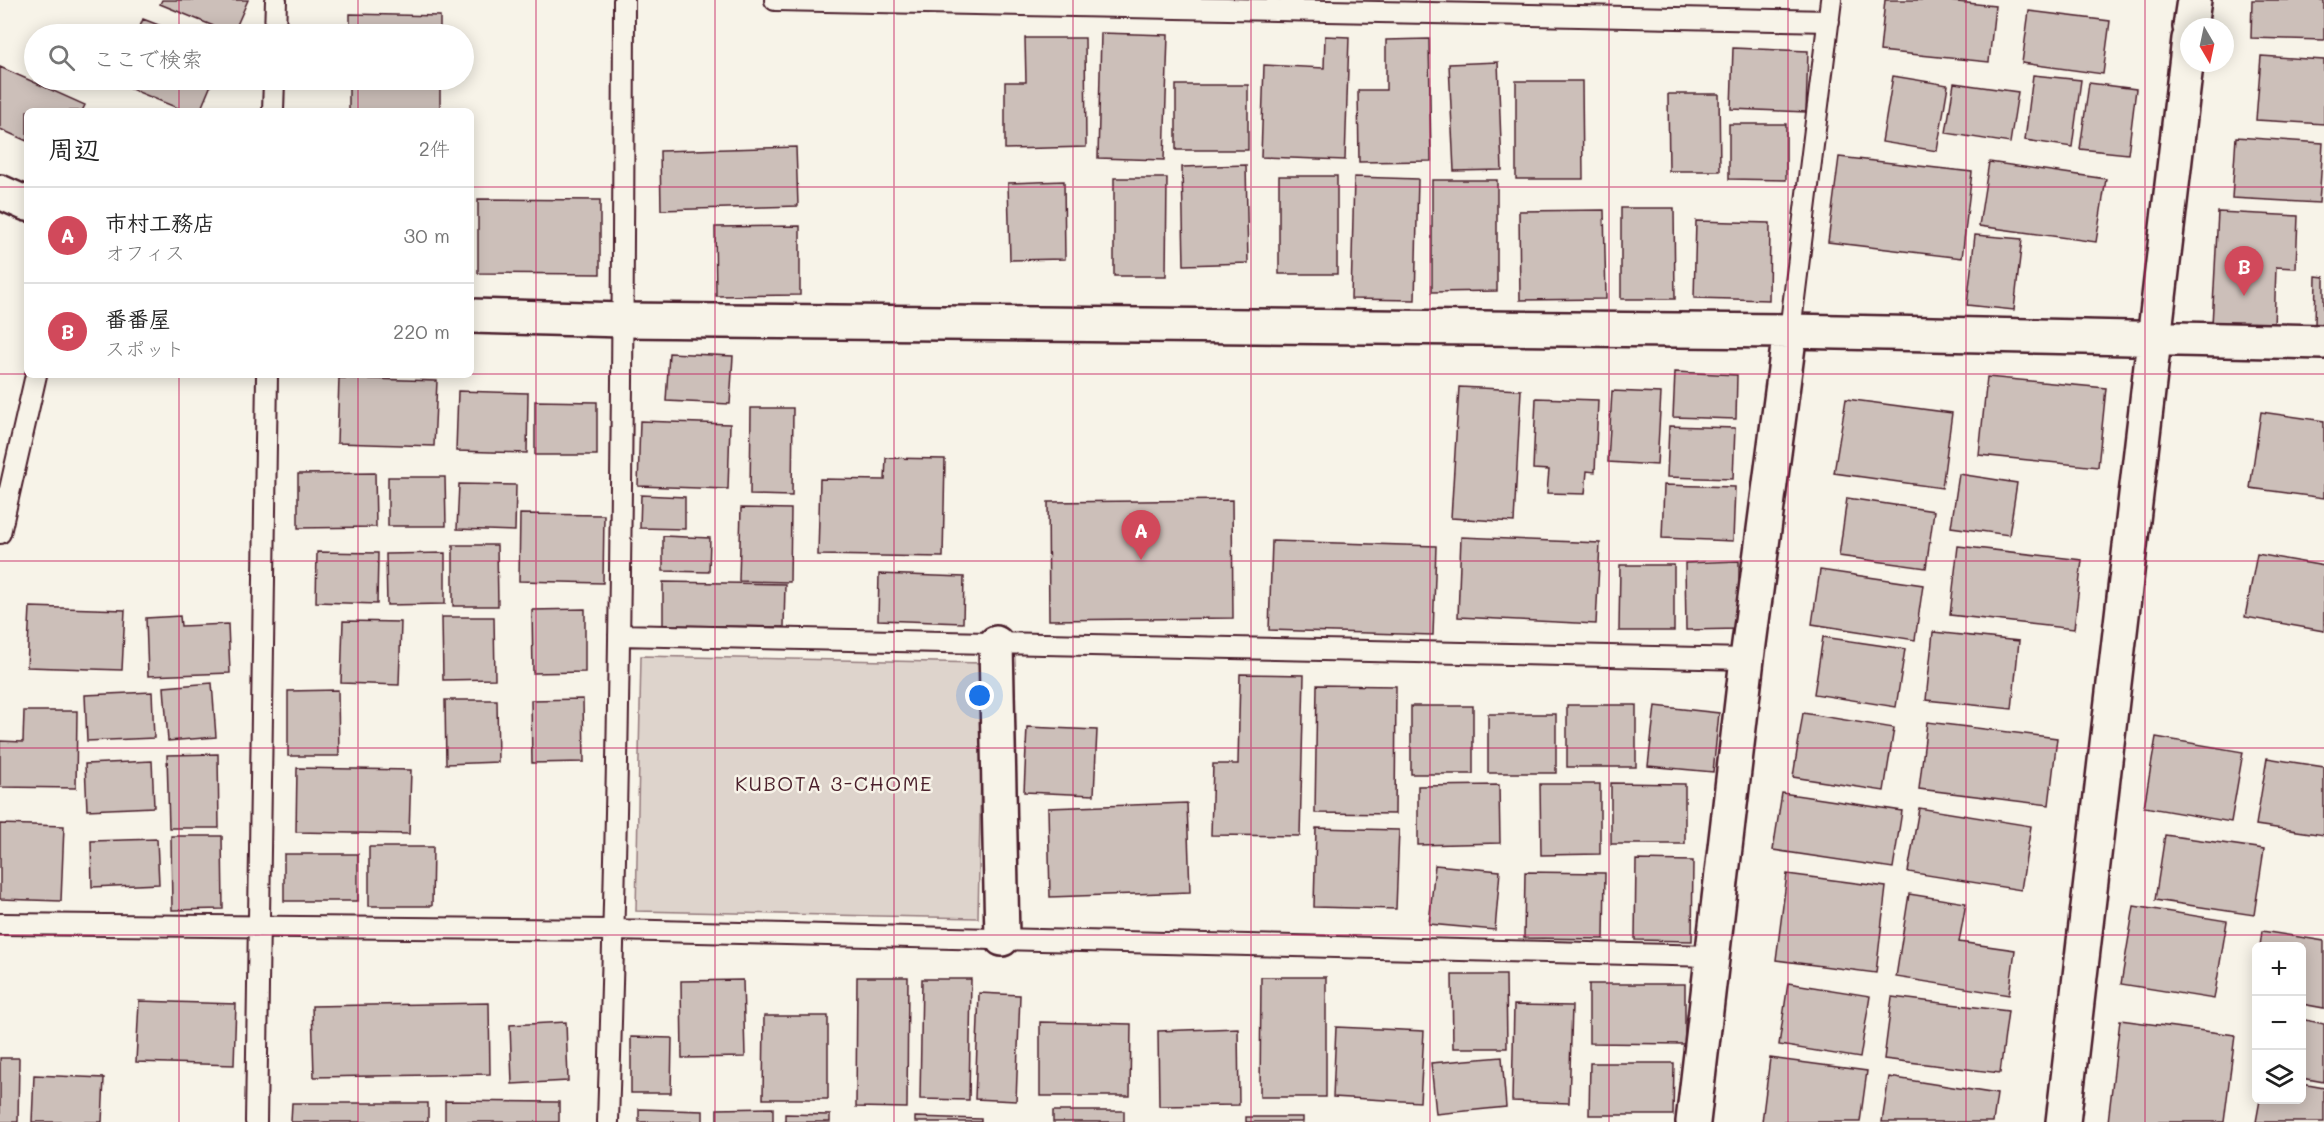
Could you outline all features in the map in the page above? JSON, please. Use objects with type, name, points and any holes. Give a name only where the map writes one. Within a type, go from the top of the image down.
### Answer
[{"type":"street","points":[[2191,18],[2194,0]]},
{"type":"street","points":[[2063,1122],[2185,72]]},
{"type":"street","points":[[0,192],[24,203]]},
{"type":"street","points":[[474,316],[623,320],[1790,332],[2324,342]]},
{"type":"street","points":[[1693,1122],[1747,659],[1790,332]]},
{"type":"street","points":[[996,643],[1002,939]]},
{"type":"lane","points":[[275,24],[276,0]]},
{"type":"lane","points":[[608,1122],[619,635],[624,0]]},
{"type":"lane","points":[[775,0],[1829,21]]},
{"type":"lane","points":[[1790,332],[1831,0]]},
{"type":"lane","points":[[273,108],[274,90]]},
{"type":"lane","points":[[0,533],[35,378]]},
{"type":"lane","points":[[256,1122],[267,378]]},
{"type":"lane","points":[[619,635],[1747,659]]},
{"type":"lane","points":[[0,924],[614,930],[1713,956]]},
{"type":"shaded area","points":[[641,656],[983,663],[978,918],[636,911]]},
{"type":"building","points":[[162,0],[248,0],[237,24],[209,24],[160,4]]},
{"type":"building","points":[[1885,0],[1939,0],[1995,6],[1989,62],[1880,51]]},
{"type":"building","points":[[2252,0],[2324,0],[2324,40],[2251,38]]},
{"type":"building","points":[[2029,11],[2110,21],[2103,74],[2022,63]]},
{"type":"building","points":[[350,14],[440,16],[440,24],[350,24]]},
{"type":"building","points":[[143,19],[156,24],[141,24]]},
{"type":"building","points":[[1101,33],[1168,35],[1164,160],[1098,158]]},
{"type":"building","points":[[1325,36],[1349,37],[1345,160],[1261,157],[1264,65],[1324,68]]},
{"type":"building","points":[[1025,38],[1085,38],[1086,147],[1005,149],[1005,82],[1026,82]]},
{"type":"building","points":[[1429,39],[1431,161],[1359,162],[1358,90],[1386,90],[1386,40]]},
{"type":"building","points":[[1733,48],[1808,51],[1806,112],[1731,109]]},
{"type":"building","points":[[2261,56],[2324,60],[2324,124],[2256,120]]},
{"type":"building","points":[[1498,62],[1502,170],[1454,171],[1449,64]]},
{"type":"building","points":[[0,67],[24,78],[24,90],[51,90],[85,105],[84,108],[24,108],[24,140],[0,129]]},
{"type":"building","points":[[2033,75],[2081,80],[2072,147],[2025,140]]},
{"type":"building","points":[[1893,76],[1948,85],[1937,151],[1882,142]]},
{"type":"building","points":[[1516,81],[1582,81],[1583,179],[1516,179]]},
{"type":"building","points":[[1954,83],[2018,92],[2010,143],[1946,133]]},
{"type":"building","points":[[2089,83],[2136,89],[2128,154],[2080,149]]},
{"type":"building","points":[[1176,85],[1248,85],[1248,150],[1176,150]]},
{"type":"building","points":[[133,90],[209,90],[201,108],[178,108]]},
{"type":"building","points":[[349,90],[440,90],[440,108],[349,108]]},
{"type":"building","points":[[1668,94],[1719,94],[1720,171],[1669,171]]},
{"type":"building","points":[[1729,124],[1786,124],[1786,180],[1729,179]]},
{"type":"building","points":[[2236,137],[2323,143],[2319,203],[2232,198]]},
{"type":"building","points":[[796,147],[798,206],[661,210],[660,151]]},
{"type":"building","points":[[1839,157],[1972,172],[1962,258],[1828,242]]},
{"type":"building","points":[[1989,162],[2106,179],[2096,242],[1979,226]]},
{"type":"building","points":[[1246,165],[1248,263],[1184,265],[1182,167]]},
{"type":"building","points":[[1279,176],[1337,176],[1337,274],[1279,274]]},
{"type":"building","points":[[1354,177],[1418,179],[1415,300],[1351,299]]},
{"type":"building","points":[[1114,178],[1167,178],[1166,276],[1114,276]]},
{"type":"building","points":[[1432,180],[1497,180],[1497,291],[1432,292]]},
{"type":"building","points":[[1064,181],[1065,259],[1010,260],[1008,183]]},
{"type":"building","points":[[478,199],[600,200],[600,274],[478,273]]},
{"type":"building","points":[[1621,208],[1674,208],[1675,299],[1621,299]]},
{"type":"building","points":[[1604,210],[1606,299],[1520,300],[1519,211]]},
{"type":"building","points":[[2218,212],[2298,216],[2296,268],[2276,267],[2274,328],[2212,325]]},
{"type":"building","points":[[1696,221],[1770,223],[1769,300],[1694,298]]},
{"type":"building","points":[[800,226],[800,295],[716,296],[715,227]]},
{"type":"building","points":[[1975,235],[2022,239],[2014,310],[1967,305]]},
{"type":"building","points":[[2316,276],[2324,277],[2324,326],[2315,326]]},
{"type":"building","points":[[669,353],[733,356],[730,404],[666,401]]},
{"type":"building","points":[[1675,372],[1737,375],[1736,419],[1673,417]]},
{"type":"building","points":[[1987,377],[2106,388],[2098,467],[1979,455]]},
{"type":"building","points":[[339,378],[437,381],[434,446],[337,443]]},
{"type":"building","points":[[1459,387],[1521,390],[1514,522],[1451,518]]},
{"type":"building","points":[[458,391],[528,393],[527,453],[456,451]]},
{"type":"building","points":[[1612,391],[1661,393],[1657,465],[1608,462]]},
{"type":"building","points":[[1536,398],[1598,400],[1595,472],[1587,471],[1585,494],[1547,493],[1549,470],[1533,469]]},
{"type":"building","points":[[1846,399],[1952,413],[1942,488],[1834,473]]},
{"type":"building","points":[[535,401],[597,402],[597,455],[535,455]]},
{"type":"building","points":[[751,408],[793,408],[792,496],[750,495]]},
{"type":"building","points":[[2261,412],[2324,421],[2324,498],[2250,488]]},
{"type":"building","points":[[640,421],[730,424],[728,489],[638,486]]},
{"type":"building","points":[[1669,426],[1735,428],[1733,479],[1667,477]]},
{"type":"building","points":[[886,458],[945,459],[943,557],[818,555],[820,479],[885,480]]},
{"type":"building","points":[[375,473],[376,527],[298,528],[298,474]]},
{"type":"building","points":[[1959,474],[2017,483],[2009,535],[1951,527]]},
{"type":"building","points":[[388,477],[445,477],[446,526],[388,526]]},
{"type":"building","points":[[459,484],[516,485],[515,531],[457,529]]},
{"type":"building","points":[[1664,485],[1735,487],[1733,541],[1662,538]]},
{"type":"building","points":[[641,495],[685,497],[685,529],[640,528]]},
{"type":"building","points":[[1847,498],[1934,511],[1926,568],[1839,556]]},
{"type":"building","points":[[1232,500],[1233,618],[1049,620],[1048,502]]},
{"type":"building","points":[[741,508],[791,509],[790,582],[739,581]]},
{"type":"building","points":[[520,514],[604,515],[603,583],[519,581]]},
{"type":"building","points":[[663,536],[710,538],[709,572],[663,571]]},
{"type":"building","points":[[1461,537],[1600,543],[1596,624],[1458,617]]},
{"type":"building","points":[[1272,541],[1436,546],[1433,635],[1269,630]]},
{"type":"building","points":[[453,545],[497,545],[498,606],[453,606]]},
{"type":"building","points":[[1958,546],[2082,560],[2074,629],[1950,615]]},
{"type":"building","points":[[317,552],[378,553],[377,604],[316,602]]},
{"type":"building","points":[[445,553],[445,604],[387,605],[386,554]]},
{"type":"building","points":[[2257,554],[2324,566],[2324,631],[2245,617]]},
{"type":"building","points":[[1739,561],[1739,629],[1686,630],[1685,563]]},
{"type":"building","points":[[1620,565],[1674,565],[1674,631],[1619,631]]},
{"type":"building","points":[[1820,570],[1923,585],[1915,640],[1812,624]]},
{"type":"building","points":[[879,574],[964,577],[963,623],[878,620]]},
{"type":"building","points":[[663,582],[785,584],[784,627],[663,625]]},
{"type":"building","points":[[30,607],[125,610],[122,670],[27,667]]},
{"type":"building","points":[[585,609],[585,672],[533,673],[532,610]]},
{"type":"building","points":[[180,616],[181,626],[228,624],[230,673],[148,676],[146,618]]},
{"type":"building","points":[[442,617],[494,617],[495,679],[443,680]]},
{"type":"building","points":[[343,621],[401,622],[399,685],[341,683]]},
{"type":"building","points":[[1933,632],[2019,641],[2012,709],[1926,700]]},
{"type":"building","points":[[1823,637],[1905,649],[1896,707],[1814,694]]},
{"type":"building","points":[[1240,674],[1304,675],[1300,836],[1211,835],[1213,764],[1238,764]]},
{"type":"building","points":[[212,683],[216,737],[168,741],[164,687]]},
{"type":"building","points":[[1317,685],[1396,686],[1395,814],[1315,813]]},
{"type":"building","points":[[338,690],[339,756],[288,756],[288,691]]},
{"type":"building","points":[[152,692],[154,738],[87,741],[85,695]]},
{"type":"building","points":[[583,699],[584,762],[532,763],[531,700]]},
{"type":"building","points":[[445,700],[497,700],[498,762],[446,764]]},
{"type":"building","points":[[1567,705],[1636,705],[1636,767],[1567,767]]},
{"type":"building","points":[[1411,706],[1473,706],[1473,774],[1411,774]]},
{"type":"building","points":[[1655,706],[1719,713],[1713,772],[1648,766]]},
{"type":"building","points":[[24,711],[77,711],[76,788],[0,787],[0,741],[23,742]]},
{"type":"building","points":[[1803,713],[1894,728],[1884,791],[1793,777]]},
{"type":"building","points":[[1488,714],[1556,714],[1556,773],[1488,773]]},
{"type":"building","points":[[1927,722],[2057,738],[2049,805],[1919,789]]},
{"type":"building","points":[[1027,727],[1097,730],[1094,795],[1024,792]]},
{"type":"building","points":[[2156,737],[2243,752],[2231,822],[2144,807]]},
{"type":"building","points":[[218,754],[219,828],[169,828],[167,755]]},
{"type":"building","points":[[2267,758],[2324,767],[2324,835],[2256,825]]},
{"type":"building","points":[[152,761],[154,807],[87,810],[85,764]]},
{"type":"building","points":[[297,768],[411,770],[409,834],[296,832]]},
{"type":"building","points":[[1611,783],[1685,784],[1685,844],[1611,844]]},
{"type":"building","points":[[1540,784],[1600,784],[1600,854],[1541,855]]},
{"type":"building","points":[[1499,785],[1500,843],[1418,845],[1418,786]]},
{"type":"building","points":[[1782,793],[1902,811],[1893,868],[1773,850]]},
{"type":"building","points":[[1187,803],[1190,892],[1050,897],[1048,808]]},
{"type":"building","points":[[1919,808],[2031,826],[2021,890],[1908,872]]},
{"type":"building","points":[[0,824],[64,826],[61,901],[0,899]]},
{"type":"building","points":[[1316,828],[1399,830],[1396,909],[1314,907]]},
{"type":"building","points":[[2165,835],[2264,849],[2254,915],[2155,900]]},
{"type":"building","points":[[171,836],[222,836],[223,909],[172,910]]},
{"type":"building","points":[[157,839],[159,884],[92,887],[91,841]]},
{"type":"building","points":[[369,847],[433,847],[432,906],[369,906]]},
{"type":"building","points":[[284,854],[358,854],[358,901],[284,901]]},
{"type":"building","points":[[1636,860],[1693,861],[1692,941],[1635,940]]},
{"type":"building","points":[[1435,865],[1500,871],[1495,930],[1429,924]]},
{"type":"building","points":[[1525,872],[1605,873],[1604,939],[1524,938]]},
{"type":"building","points":[[1787,874],[1886,887],[1876,973],[1776,960]]},
{"type":"building","points":[[1909,894],[1966,903],[1959,942],[2015,950],[2009,995],[1896,977]]},
{"type":"building","points":[[2134,906],[2227,921],[2214,999],[2121,984]]},
{"type":"building","points":[[2262,931],[2324,941],[2324,1008],[2306,1005],[2306,942],[2261,942]]},
{"type":"building","points":[[1452,975],[1506,975],[1507,1048],[1453,1048]]},
{"type":"building","points":[[857,977],[908,977],[907,1108],[856,1107]]},
{"type":"building","points":[[1261,977],[1326,977],[1326,1097],[1260,1097]]},
{"type":"building","points":[[922,979],[971,979],[969,1100],[920,1099]]},
{"type":"building","points":[[743,980],[745,1057],[682,1058],[681,981]]},
{"type":"building","points":[[1788,983],[1870,996],[1860,1058],[1779,1045]]},
{"type":"building","points":[[1589,984],[1685,984],[1685,1044],[1589,1043]]},
{"type":"building","points":[[979,993],[1020,995],[1016,1101],[975,1099]]},
{"type":"building","points":[[1892,997],[2008,1011],[2000,1073],[1884,1059]]},
{"type":"building","points":[[139,1001],[236,1004],[234,1065],[136,1062]]},
{"type":"building","points":[[489,1003],[490,1074],[314,1077],[312,1006]]},
{"type":"building","points":[[1514,1005],[1572,1006],[1569,1103],[1512,1101]]},
{"type":"building","points":[[764,1016],[828,1016],[828,1099],[763,1099]]},
{"type":"building","points":[[2120,1020],[2235,1035],[2224,1122],[2108,1122]]},
{"type":"building","points":[[2306,1020],[2324,1024],[2324,1082],[2306,1079]]},
{"type":"building","points":[[566,1022],[568,1081],[512,1084],[510,1025]]},
{"type":"building","points":[[1040,1022],[1131,1024],[1130,1096],[1040,1096]]},
{"type":"building","points":[[1336,1027],[1424,1031],[1420,1102],[1333,1097]]},
{"type":"building","points":[[1238,1028],[1239,1105],[1159,1106],[1158,1031]]},
{"type":"building","points":[[631,1037],[672,1038],[671,1093],[631,1093]]},
{"type":"building","points":[[1502,1057],[1506,1107],[1436,1114],[1431,1063]]},
{"type":"building","points":[[0,1058],[19,1058],[18,1122],[0,1122]]},
{"type":"building","points":[[1770,1058],[1867,1071],[1860,1122],[1762,1122]]},
{"type":"building","points":[[1590,1063],[1674,1063],[1673,1115],[1589,1115]]},
{"type":"building","points":[[34,1075],[104,1078],[102,1122],[32,1122]]},
{"type":"building","points":[[1889,1077],[1997,1094],[1993,1122],[1882,1122]]},
{"type":"building","points":[[2306,1085],[2324,1088],[2324,1122],[2256,1122],[2259,1104],[2306,1104]]},
{"type":"building","points":[[445,1101],[559,1102],[559,1122],[445,1122]]},
{"type":"building","points":[[292,1103],[428,1103],[428,1122],[291,1122]]},
{"type":"building","points":[[773,1108],[773,1122],[717,1122],[717,1109]]},
{"type":"building","points":[[639,1109],[703,1111],[703,1122],[639,1122]]},
{"type":"building","points":[[1053,1111],[1124,1111],[1124,1122],[1053,1122]]},
{"type":"building","points":[[785,1114],[830,1115],[830,1122],[785,1122]]},
{"type":"building","points":[[915,1117],[981,1119],[981,1122],[915,1122]]},
{"type":"building","points":[[1246,1117],[1303,1117],[1303,1122],[1246,1122]]},
{"type":"place","name":"番番屋","points":[[2244,296]]},
{"type":"place","name":"市村工務店","points":[[1141,560]]},
{"type":"district","name":"KUBOTA 3-CHOME","points":[[834,783]]}]
